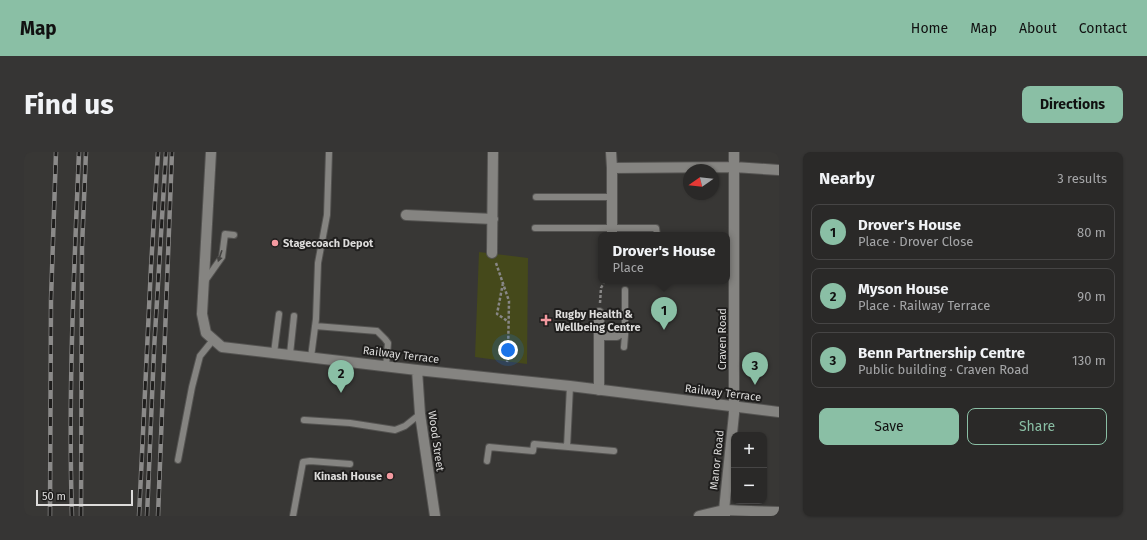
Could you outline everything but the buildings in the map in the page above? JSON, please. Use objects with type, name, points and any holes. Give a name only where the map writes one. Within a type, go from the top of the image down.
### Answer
[{"type":"street","points":[[212,152],[203,320],[206,333],[213,340]]},
{"type":"street","points":[[492,253],[493,152]]},
{"type":"street","points":[[611,152],[612,231]]},
{"type":"street","name":"Craven Road","points":[[734,152],[734,407]]},
{"type":"street","points":[[612,168],[734,167],[779,170]]},
{"type":"street","points":[[406,215],[493,219]]},
{"type":"street","points":[[599,390],[600,313]]},
{"type":"street","points":[[600,335],[621,335]]},
{"type":"street","name":"Railway Terrace","points":[[213,340],[222,347],[570,386],[779,412]]},
{"type":"street","name":"Wood Street","points":[[417,370],[420,414],[435,516]]},
{"type":"street","name":"Manor Road","points":[[724,513],[734,407]]},
{"type":"street","points":[[699,516],[724,513],[779,512]]},
{"type":"lane","points":[[310,357],[315,326],[318,263],[327,215],[329,152]]},
{"type":"lane","points":[[536,197],[612,197]]},
{"type":"lane","points":[[535,228],[612,231],[656,228],[657,232]]},
{"type":"lane","points":[[204,283],[222,257],[225,234],[234,235]]},
{"type":"lane","points":[[624,347],[621,335],[625,290]]},
{"type":"lane","points":[[274,353],[279,314]]},
{"type":"lane","points":[[290,354],[294,316]]},
{"type":"lane","points":[[315,326],[377,331],[386,339],[388,343],[386,366]]},
{"type":"lane","points":[[178,460],[192,387],[200,356],[213,340]]},
{"type":"lane","points":[[567,447],[570,386]]},
{"type":"lane","points":[[304,420],[350,423],[395,430],[405,426],[420,414]]},
{"type":"lane","points":[[487,462],[489,447],[533,451],[534,444],[614,451]]},
{"type":"lane","points":[[293,516],[303,462],[310,461],[350,464]]},
{"type":"path","points":[[492,253],[509,301],[507,362]]},
{"type":"path","points":[[503,283],[497,314],[509,322]]},
{"type":"path","points":[[600,313],[601,288],[603,284]]},
{"type":"green space","points":[[479,252],[528,258],[527,364],[475,357]]},
{"type":"railway","points":[[50,516],[51,300],[56,152]]},
{"type":"railway","points":[[72,516],[71,380],[79,152]]},
{"type":"railway","points":[[81,516],[82,247],[86,152]]},
{"type":"railway","points":[[139,516],[158,152]]},
{"type":"railway","points":[[147,516],[154,350],[166,152]]},
{"type":"railway","points":[[158,516],[172,152]]},
{"type":"place","name":"Stagecoach Depot","points":[[275,243]]},
{"type":"place","name":"Rugby Health & Wellbeing Centre","points":[[546,320]]},
{"type":"place","name":"Drover's House","points":[[664,330]]},
{"type":"place","name":"Benn Partnership Centre","points":[[755,385]]},
{"type":"place","name":"Myson House","points":[[341,393]]},
{"type":"place","name":"Kinash House","points":[[390,476]]}]
